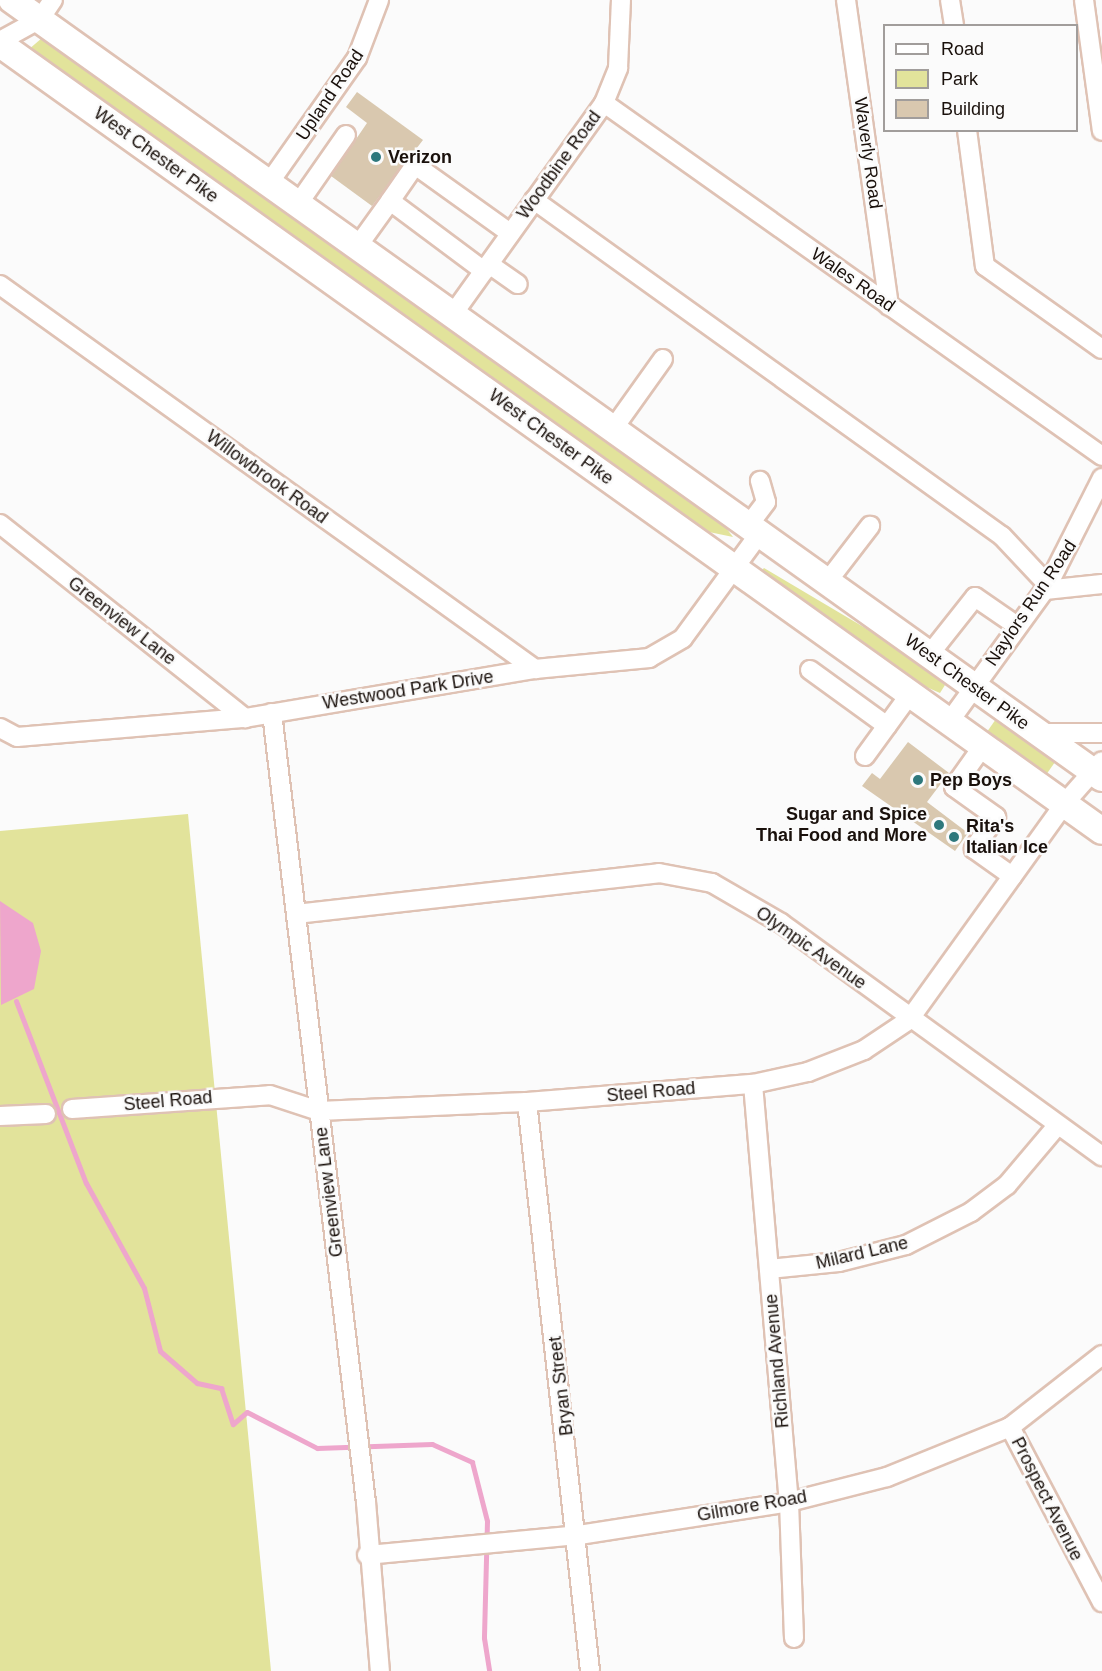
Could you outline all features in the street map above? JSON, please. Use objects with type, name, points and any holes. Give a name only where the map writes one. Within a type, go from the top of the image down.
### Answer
[{"type":"highway","name":"West Chester Pike","points":[[12,0],[47,10],[269,183],[357,247],[1037,732],[1099,771]]},
{"type":"highway","name":"West Chester Pike","points":[[0,42],[1102,831]]},
{"type":"street","name":"Upland Road","points":[[269,183],[357,58],[379,0]]},
{"type":"street","name":"Woodbine Road","points":[[453,314],[603,103],[618,68],[621,0]]},
{"type":"street","name":"Waverly Road","points":[[846,0],[889,306]]},
{"type":"street","points":[[950,0],[954,24]]},
{"type":"street","points":[[1084,0],[1102,131]]},
{"type":"street","points":[[0,42],[47,10]]},
{"type":"street","name":"Wales Road","points":[[603,103],[1102,456]]},
{"type":"street","points":[[967,132],[985,266],[1102,349]]},
{"type":"street","points":[[298,204],[346,135]]},
{"type":"street","points":[[357,247],[415,165],[510,233]]},
{"type":"street","points":[[534,200],[1002,536],[1046,587],[1102,584]]},
{"type":"street","points":[[390,201],[486,267],[518,284]]},
{"type":"street","name":"Willowbrook Road","points":[[0,285],[535,669]]},
{"type":"street","points":[[613,429],[663,358]]},
{"type":"street","name":"Naylors Run Road","points":[[949,722],[1046,587],[1102,478]]},
{"type":"street","name":"Westwood Park Drive","points":[[0,728],[17,737],[244,718],[535,669],[662,655],[683,638],[734,568],[766,502],[760,481]]},
{"type":"street","name":"Greenview Lane","points":[[0,524],[244,718]]},
{"type":"street","points":[[827,582],[870,526]]},
{"type":"street","points":[[929,655],[975,597],[1017,626]]},
{"type":"street","points":[[810,670],[887,726]]},
{"type":"street","points":[[865,756],[910,694]]},
{"type":"street","name":"Greenview Lane","points":[[272,713],[358,1430],[367,1555],[380,1671]]},
{"type":"street","points":[[1037,732],[1102,733]]},
{"type":"street","points":[[983,746],[954,787],[996,817],[974,849],[1012,876]]},
{"type":"street","name":"Steel Road","points":[[72,1109],[270,1095],[319,1111],[527,1102],[753,1084],[864,1050],[909,1020],[1064,804],[1099,771]]},
{"type":"street","name":"Olympic Avenue","points":[[296,914],[659,873],[712,883],[781,922],[909,1020],[1056,1127],[1102,1156]]},
{"type":"street","name":"Richland Avenue","points":[[753,1084],[789,1502],[794,1638]]},
{"type":"street","name":"Bryan Street","points":[[527,1102],[579,1535],[590,1671]]},
{"type":"street","points":[[0,1116],[46,1114]]},
{"type":"street","name":"Milard Lane","points":[[769,1269],[839,1262],[906,1245],[971,1212],[1007,1185],[1056,1127]]},
{"type":"street","name":"Gilmore Road","points":[[367,1555],[579,1535],[789,1502],[887,1477],[1010,1427],[1102,1355]]},
{"type":"street","name":"Prospect Avenue","points":[[1010,1427],[1100,1603]]},
{"type":"green space","points":[[42,38],[720,520],[733,537],[709,532],[632,481],[28,50]]},
{"type":"green space","points":[[764,568],[899,648],[945,685],[940,693],[924,686],[808,613],[760,572]]},
{"type":"green space","points":[[996,719],[1056,761],[1043,779],[983,737]]},
{"type":"green space","points":[[188,814],[271,1671],[0,1671],[0,831]]},
{"type":"shaded area","points":[[0,901],[33,923],[41,951],[34,989],[1,1005]]},
{"type":"building","name":"Verizon","points":[[357,92],[423,140],[372,206],[331,176],[367,123],[346,107]]},
{"type":"building","name":"Pep Boys","points":[[908,742],[949,773],[927,802],[968,833],[955,851],[862,786],[872,773],[880,779]]},
{"type":"waterway","points":[[16,1001],[86,1183],[144,1288],[160,1351],[197,1383],[221,1388],[233,1424],[247,1412],[317,1448],[432,1444],[472,1462],[487,1521],[484,1638],[489,1671]]},
{"type":"place","name":"Verizon","points":[[376,157]]},
{"type":"place","name":"Pep Boys","points":[[918,780]]},
{"type":"place","name":"Sugar and Spice Thai Food and More","points":[[939,825]]},
{"type":"place","name":"Rita's Italian Ice","points":[[954,837]]}]
